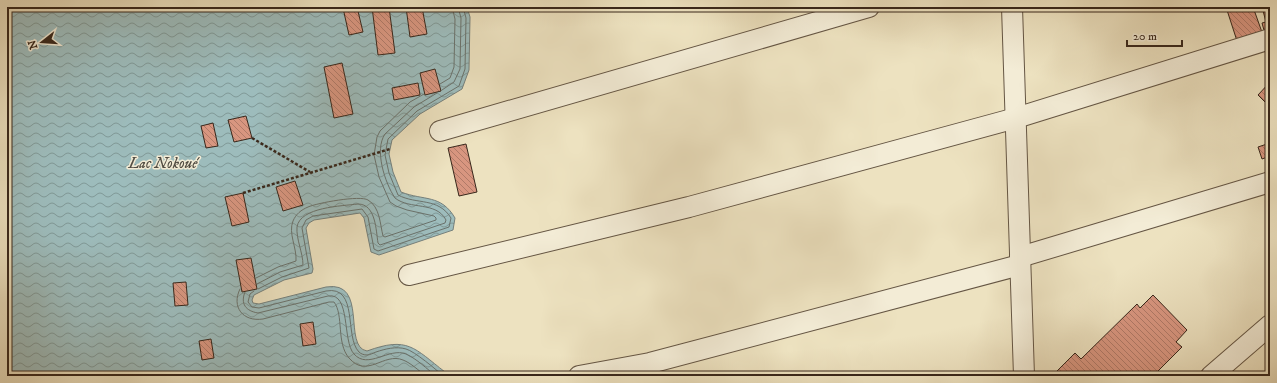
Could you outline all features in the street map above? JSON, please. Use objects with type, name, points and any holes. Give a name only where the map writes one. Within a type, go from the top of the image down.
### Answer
[{"type":"street","points":[[440,131],[869,7]]},
{"type":"street","points":[[1012,7],[1024,376]]},
{"type":"street","points":[[409,275],[689,207],[1016,118],[1270,39]]},
{"type":"street","points":[[579,376],[650,363],[1020,261],[1270,182]]},
{"type":"street","points":[[1211,376],[1270,325]]},
{"type":"path","points":[[252,138],[310,172]]},
{"type":"path","points":[[242,193],[390,149]]},
{"type":"water","name":"Lac Nokoué","points":[[7,7],[467,7],[470,17],[469,70],[462,89],[420,114],[392,140],[389,154],[393,172],[401,192],[431,199],[444,205],[450,210],[455,218],[453,230],[379,255],[371,252],[364,218],[360,213],[314,220],[309,223],[306,228],[313,269],[312,273],[284,280],[254,295],[252,300],[253,303],[259,304],[326,287],[339,288],[347,293],[351,303],[356,338],[360,347],[367,351],[392,345],[410,347],[426,356],[448,376],[7,376]]},
{"type":"building","points":[[357,7],[363,32],[349,35],[343,8]]},
{"type":"building","points":[[372,7],[389,7],[395,53],[378,55]]},
{"type":"building","points":[[406,7],[422,7],[427,34],[410,37]]},
{"type":"building","points":[[1226,7],[1253,7],[1263,35],[1238,44]]},
{"type":"building","points":[[1262,7],[1270,7],[1270,33],[1265,34],[1262,23],[1266,22]]},
{"type":"building","points":[[342,63],[353,114],[334,118],[324,67]]},
{"type":"building","points":[[435,69],[441,91],[425,95],[420,73]]},
{"type":"building","points":[[1270,82],[1270,103],[1268,105],[1258,95]]},
{"type":"building","points":[[418,83],[420,95],[394,100],[392,88]]},
{"type":"building","points":[[246,116],[252,138],[234,142],[228,120]]},
{"type":"building","points":[[213,123],[218,146],[206,148],[201,126]]},
{"type":"building","points":[[1270,143],[1270,156],[1262,159],[1258,147]]},
{"type":"building","points":[[466,144],[477,192],[459,196],[448,148]]},
{"type":"building","points":[[295,181],[303,205],[283,211],[276,187]]},
{"type":"building","points":[[243,193],[249,222],[232,226],[225,197]]},
{"type":"building","points":[[251,258],[257,289],[242,292],[236,260]]},
{"type":"building","points":[[186,282],[188,305],[175,306],[173,283]]},
{"type":"building","points":[[1153,295],[1187,330],[1176,342],[1182,347],[1153,376],[1057,376],[1055,373],[1075,353],[1081,359],[1137,304],[1140,308]]},
{"type":"building","points":[[313,322],[316,344],[303,346],[300,324]]},
{"type":"building","points":[[211,339],[214,358],[202,360],[199,341]]}]
